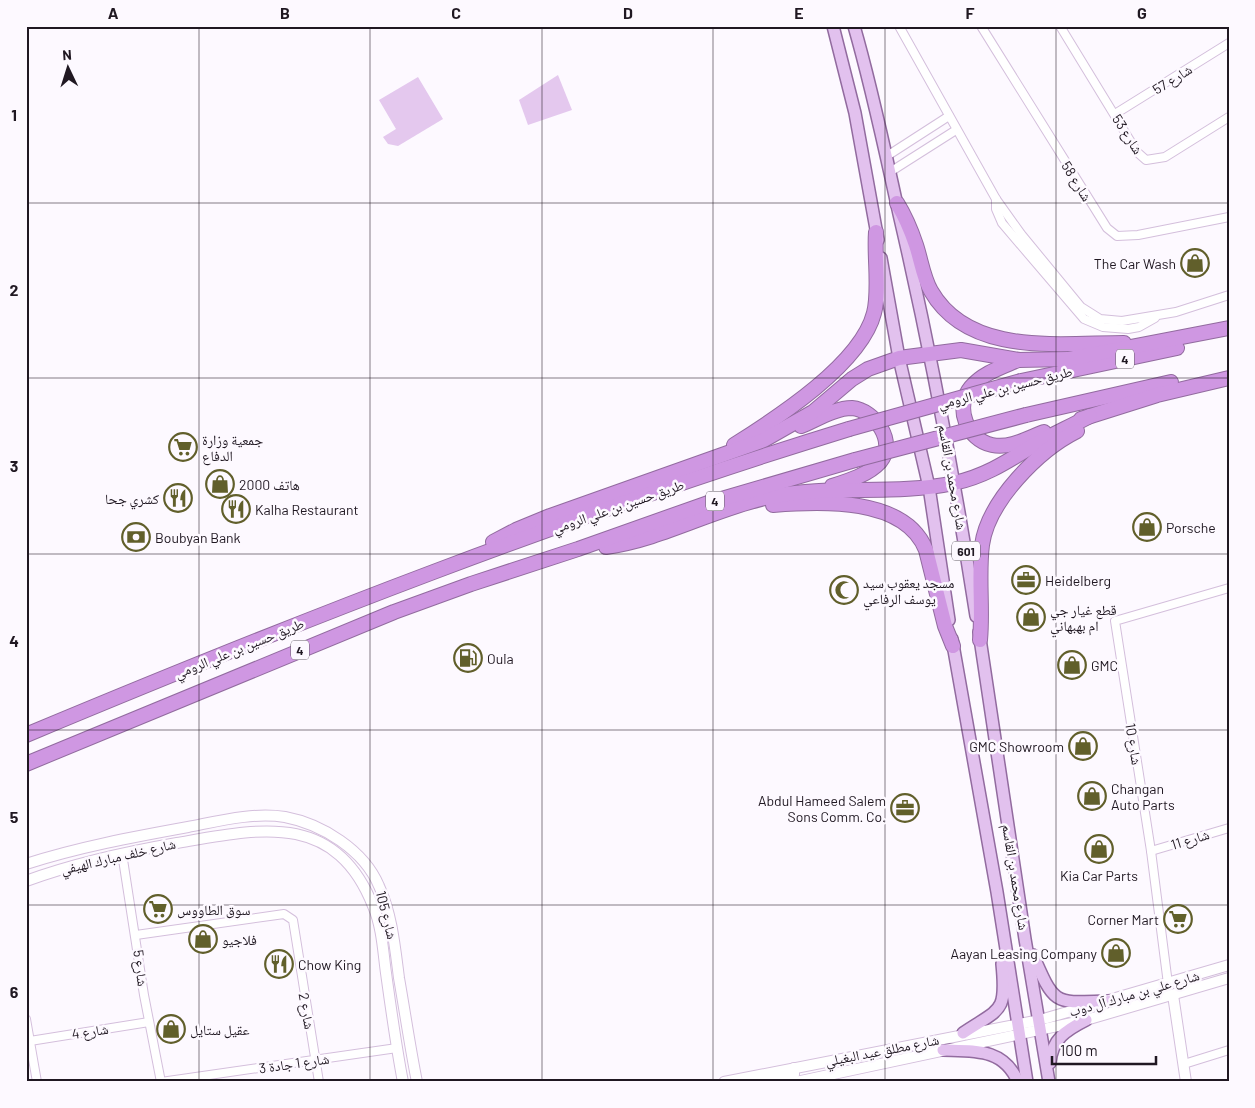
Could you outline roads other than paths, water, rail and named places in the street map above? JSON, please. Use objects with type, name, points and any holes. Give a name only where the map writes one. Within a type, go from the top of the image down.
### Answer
[{"type":"highway","points":[[897,203],[912,234],[924,275],[932,292],[942,307],[968,327],[1000,338],[1046,345],[1149,343]]},
{"type":"highway","points":[[713,458],[788,409],[820,383],[861,338],[871,322],[876,304],[876,232]]},
{"type":"highway","points":[[764,440],[813,412],[852,379],[868,369],[899,358],[961,350],[1019,360],[1068,359],[1228,330]]},
{"type":"highway","name":"طريق حسين بن علي الرومي","points":[[26,735],[205,661],[482,553],[762,456],[849,429],[1021,381],[1228,330]]},
{"type":"highway","points":[[1019,360],[979,379],[970,388],[965,398],[963,410],[965,422],[971,433],[981,441],[992,445],[1017,443],[1090,416],[1156,395],[1229,378]]},
{"type":"highway","name":"طريق حسين بن علي الرومي","points":[[26,764],[394,612],[495,574],[578,550],[708,503],[855,460],[1026,415],[1229,369]]},
{"type":"highway","points":[[980,640],[982,547],[988,521],[1001,498],[1028,468],[1074,433],[1156,395]]},
{"type":"highway","points":[[482,553],[504,536],[529,524],[764,440],[838,411],[852,408],[866,412],[877,421],[884,433],[885,447],[881,460],[872,470],[817,491]]},
{"type":"highway","points":[[578,550],[631,542],[727,509],[772,497],[817,491],[929,488],[955,483],[995,469],[1050,436],[1090,416]]},
{"type":"highway","points":[[727,509],[801,503],[835,504],[886,513],[904,521],[918,534],[924,545],[945,626],[953,646]]},
{"type":"main road","name":"شارع محمد بن القاسم","points":[[833,26],[855,113],[899,358],[929,488],[953,646],[988,843],[1027,1082]]},
{"type":"main road","name":"شارع محمد بن القاسم","points":[[854,26],[872,87],[931,354],[955,483],[1025,939],[1041,1025],[1049,1082]]},
{"type":"main road","points":[[963,1033],[996,1013],[1004,995],[988,843]]},
{"type":"main road","points":[[1025,939],[1044,983],[1057,997],[1074,1002],[1109,1001]]},
{"type":"main road","points":[[1049,1082],[1052,1049],[1056,1040],[1072,1027],[1086,1020]]},
{"type":"main road","points":[[943,1050],[972,1050],[990,1053],[1004,1060],[1014,1072],[1018,1082]]},
{"type":"street","points":[[899,26],[996,199],[1021,234],[1088,312],[1100,319],[1115,322],[1158,316],[1229,295]]},
{"type":"street","name":"شارع 58","points":[[981,26],[1107,228],[1117,236],[1138,235],[1229,217]]},
{"type":"street","name":"شارع 53","points":[[1061,27],[1137,152],[1146,160],[1165,157],[1229,117]]},
{"type":"street","name":"شارع 57","points":[[1115,114],[1229,43]]},
{"type":"street","points":[[887,156],[949,116]]},
{"type":"street","points":[[890,172],[956,130]]},
{"type":"street","name":"شارع 10","points":[[1168,984],[1151,851],[1115,621],[1229,588]]},
{"type":"street","name":"شارع 105","points":[[208,823],[260,815],[283,817],[308,824],[325,832],[348,846],[367,866],[379,884],[388,908],[417,1082]]},
{"type":"street","points":[[208,823],[213,829],[211,837]]},
{"type":"street","name":"شارع خلف مبارك الهيفي","points":[[26,864],[99,844],[208,823]]},
{"type":"street","name":"شارع 11","points":[[1151,851],[1229,828]]},
{"type":"street","name":"شارع 105","points":[[211,837],[234,832],[280,830],[313,840],[346,860],[366,891],[377,918],[403,1082]]},
{"type":"street","name":"شارع خلف مبارك الهيفي","points":[[26,881],[59,869],[122,853],[211,837]]},
{"type":"street","name":"شارع 5","points":[[122,853],[149,1022],[161,1082]]},
{"type":"street","name":"شارع 2","points":[[136,935],[284,914],[290,916],[293,920],[319,1082]]},
{"type":"street","points":[[382,940],[386,937],[394,939]]},
{"type":"street","name":"شارع علي بن مبارك آل دوب","points":[[1041,1025],[1109,1001],[1229,965]]},
{"type":"street","name":"شارع علي بن مبارك آل دوب","points":[[1041,1025],[1086,1020],[1229,978]]},
{"type":"street","points":[[1173,995],[1186,1082]]},
{"type":"street","points":[[26,1019],[30,1041],[29,1053],[37,1082]]},
{"type":"street","name":"شارع 4","points":[[30,1041],[149,1022]]},
{"type":"street","name":"شارع مطلق عيد البغيلي","points":[[796,1082],[943,1050],[1019,1029],[1041,1025]]},
{"type":"street","name":"شارع مطلق عيد البغيلي","points":[[724,1082],[963,1033],[1019,1029]]},
{"type":"street","name":"شارع 1 جادة 3","points":[[161,1082],[397,1048]]},
{"type":"street","points":[[1184,1064],[1229,1050]]},
{"type":"street","points":[[766,1082],[790,1077],[794,1075],[794,1068]]},
{"type":"place","name":"The Car Wash","points":[[1195,263]]},
{"type":"place","name":"جمعية وزارة الدفاع","points":[[183,447]]},
{"type":"place","name":"هاتف 2000","points":[[220,484]]},
{"type":"place","name":"كشري جحا","points":[[178,498]]},
{"type":"place","name":"Kalha Restaurant","points":[[236,509]]},
{"type":"place","name":"Porsche","points":[[1147,527]]},
{"type":"place","name":"Boubyan Bank","points":[[136,537]]},
{"type":"place","name":"Heidelberg","points":[[1026,580]]},
{"type":"place","name":"مسجد يعقوب سيد يوسف الرفاعي","points":[[844,590]]},
{"type":"place","name":"قطع غيار جي ام بهبهاني","points":[[1031,617]]},
{"type":"place","name":"Oula","points":[[468,658]]},
{"type":"place","name":"GMC","points":[[1072,665]]},
{"type":"place","name":"GMC Showroom","points":[[1083,746]]},
{"type":"place","name":"Changan Auto Parts","points":[[1092,796]]},
{"type":"place","name":"Abdul Hameed Salem Sons Comm. Co.","points":[[905,808]]},
{"type":"place","name":"Kia Car Parts","points":[[1099,849]]},
{"type":"place","name":"سوق الطاووس","points":[[158,909]]},
{"type":"place","name":"Corner Mart","points":[[1178,919]]},
{"type":"place","name":"فلاجيو","points":[[203,939]]},
{"type":"place","name":"Aayan Leasing Company","points":[[1116,953]]},
{"type":"place","name":"Chow King","points":[[279,964]]},
{"type":"place","name":"عقيل ستايل","points":[[171,1029]]}]
